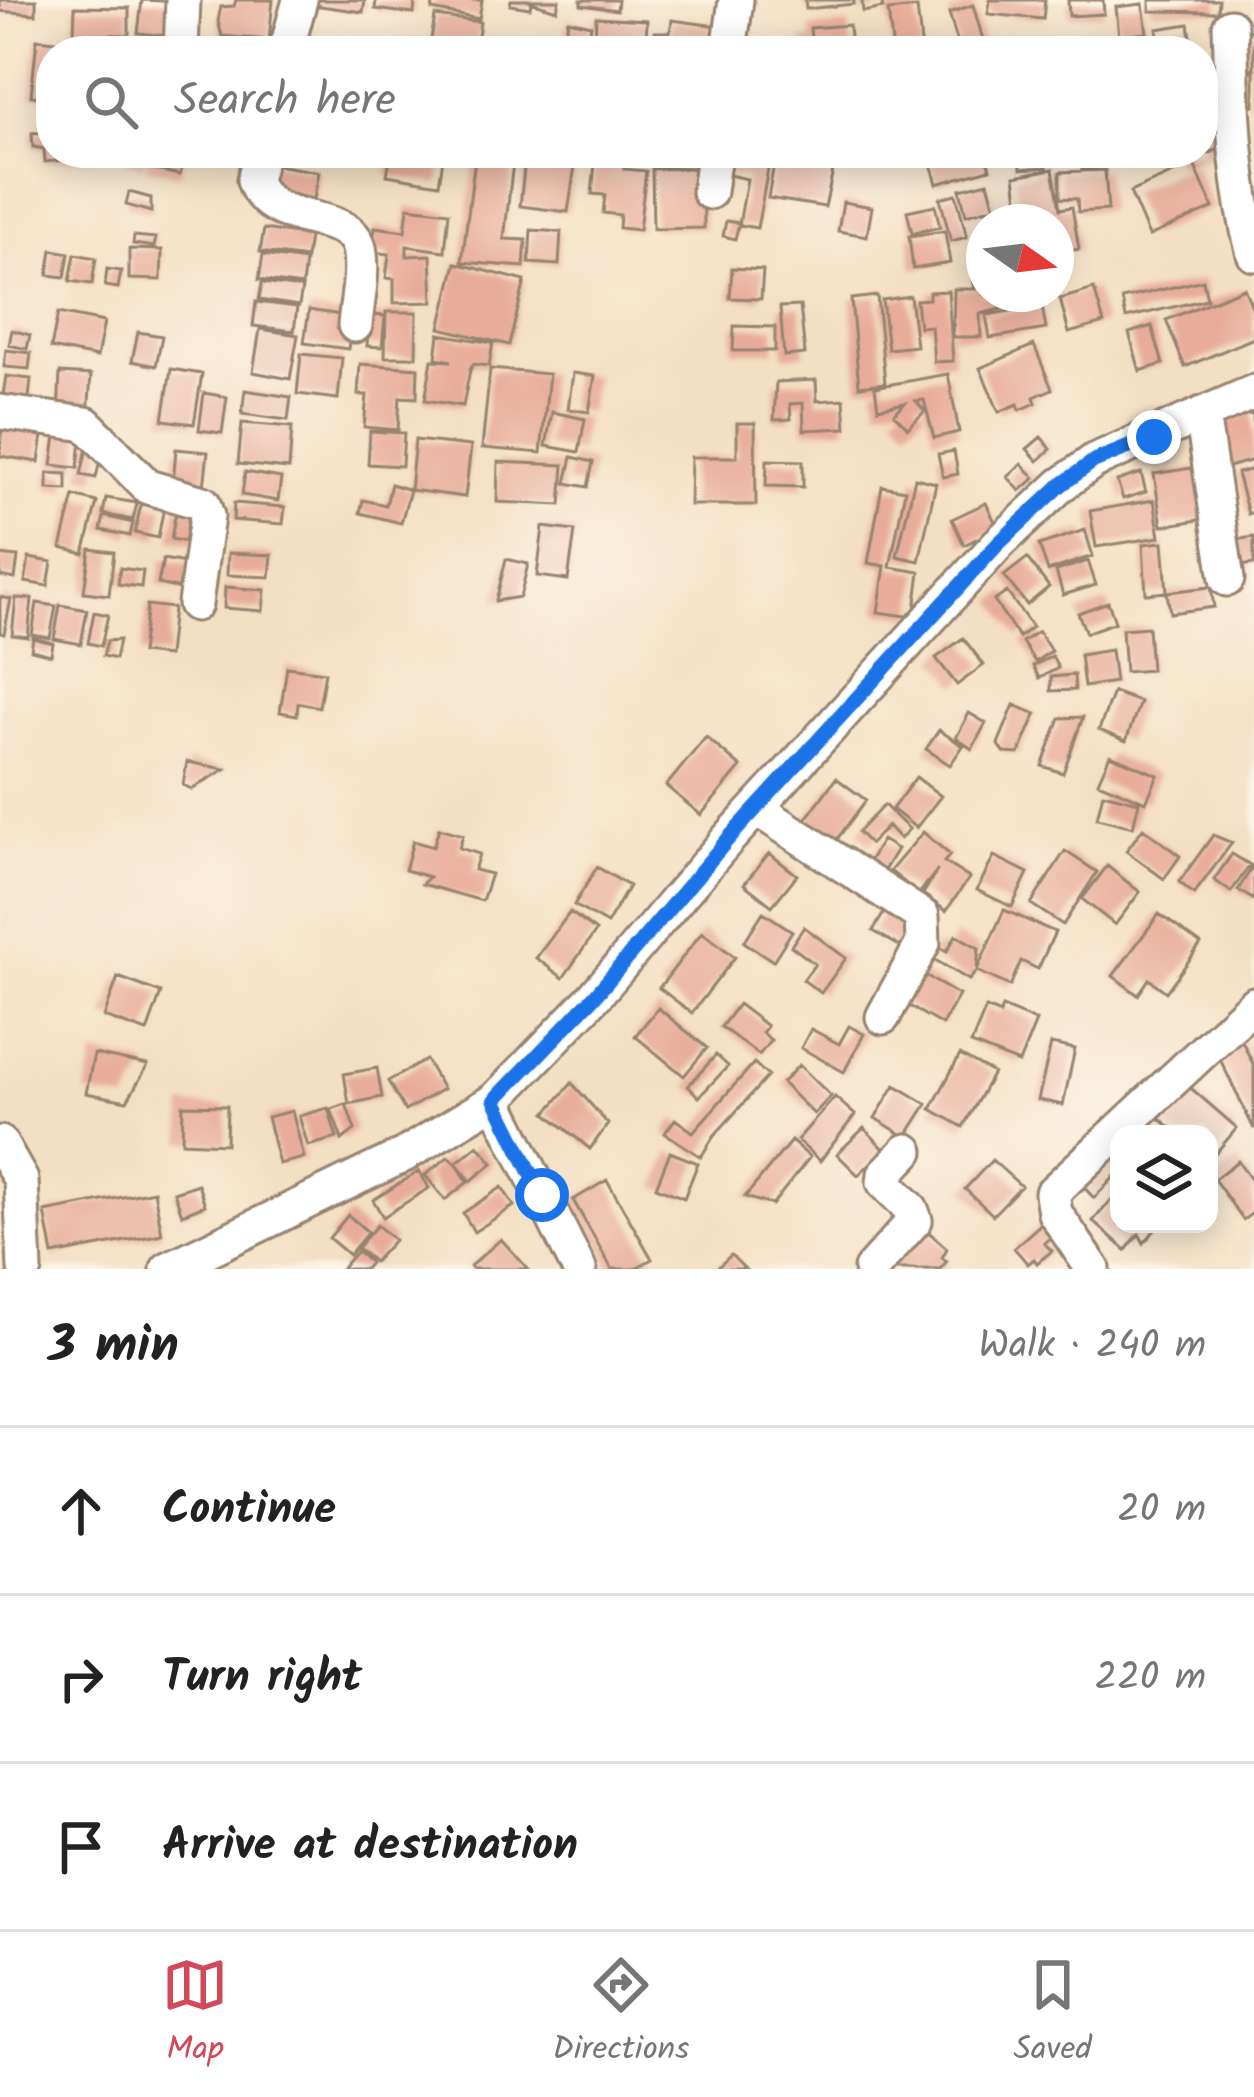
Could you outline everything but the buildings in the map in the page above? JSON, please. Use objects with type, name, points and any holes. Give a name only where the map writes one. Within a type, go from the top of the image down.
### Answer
[{"type":"street","points":[[182,36],[183,0]]},
{"type":"street","points":[[290,36],[300,0]]},
{"type":"street","points":[[731,36],[736,0]]},
{"type":"street","points":[[1230,26],[1235,165],[1254,254]]},
{"type":"street","points":[[257,168],[254,180],[266,201],[354,236],[360,257],[355,325]]},
{"type":"street","points":[[709,192],[712,168]]},
{"type":"street","points":[[168,1269],[227,1256],[495,1100],[594,997],[998,544],[1061,485],[1094,461],[1254,392]]},
{"type":"street","points":[[0,412],[86,424],[148,487],[203,503],[207,516],[195,604]]},
{"type":"street","points":[[1202,414],[1227,579]]},
{"type":"street","points":[[757,809],[922,916],[923,943],[883,1017]]},
{"type":"street","points":[[1093,1269],[1055,1213],[1052,1193],[1254,1004]]},
{"type":"street","points":[[495,1100],[580,1269]]},
{"type":"street","points":[[0,1143],[21,1180],[25,1269]]},
{"type":"street","points":[[871,1269],[915,1220],[911,1209],[884,1182],[885,1174],[907,1151]]},
{"type":"route","points":[[542,1195],[495,1100],[594,997],[729,838],[998,544],[1094,461],[1154,437]]}]
